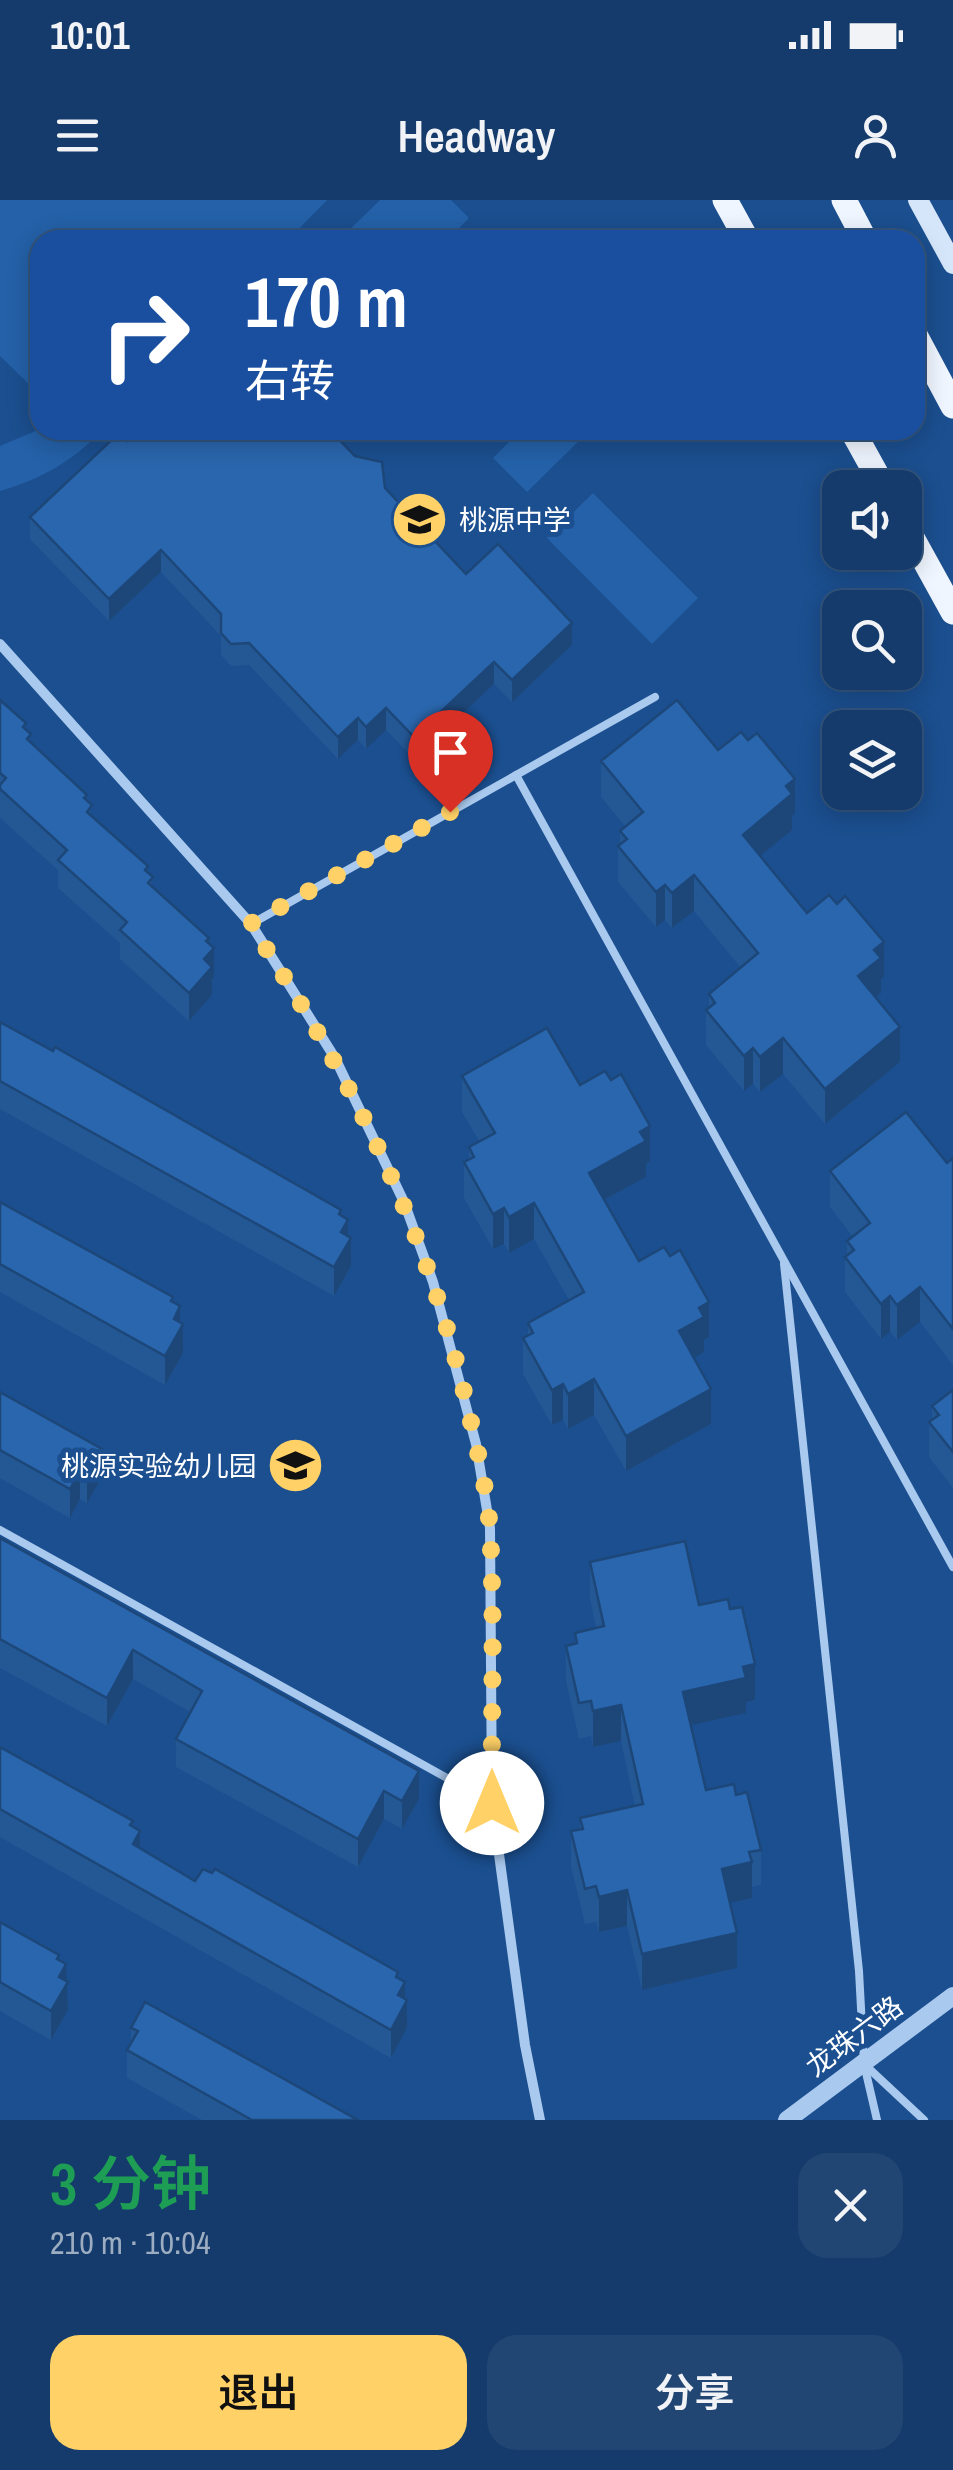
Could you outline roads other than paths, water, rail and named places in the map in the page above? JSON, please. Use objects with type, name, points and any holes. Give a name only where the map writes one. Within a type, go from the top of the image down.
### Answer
[{"type":"main road","points":[[725,200],[742,230]]},
{"type":"main road","points":[[844,200],[860,230]]},
{"type":"main road","points":[[918,200],[953,264]]},
{"type":"main road","points":[[925,354],[953,406]]},
{"type":"main road","points":[[858,440],[874,470]]},
{"type":"main road","points":[[922,556],[953,612]]},
{"type":"street","points":[[0,644],[250,924],[336,1058],[372,1130],[433,1282],[476,1444],[490,1528],[492,1803],[524,2044],[540,2120]]},
{"type":"street","name":"龙珠六路","points":[[787,2120],[953,1996]]},
{"type":"lane","points":[[250,924],[655,697]]},
{"type":"lane","points":[[516,775],[953,1568]]},
{"type":"lane","points":[[784,1260],[859,1971],[864,2064],[877,2120]]},
{"type":"lane","points":[[0,1530],[492,1803]]},
{"type":"lane","points":[[864,2064],[924,2120]]},
{"type":"place","name":"桃源中学","points":[[420,520]]},
{"type":"place","name":"桃源实验幼儿园","points":[[296,1466]]}]
